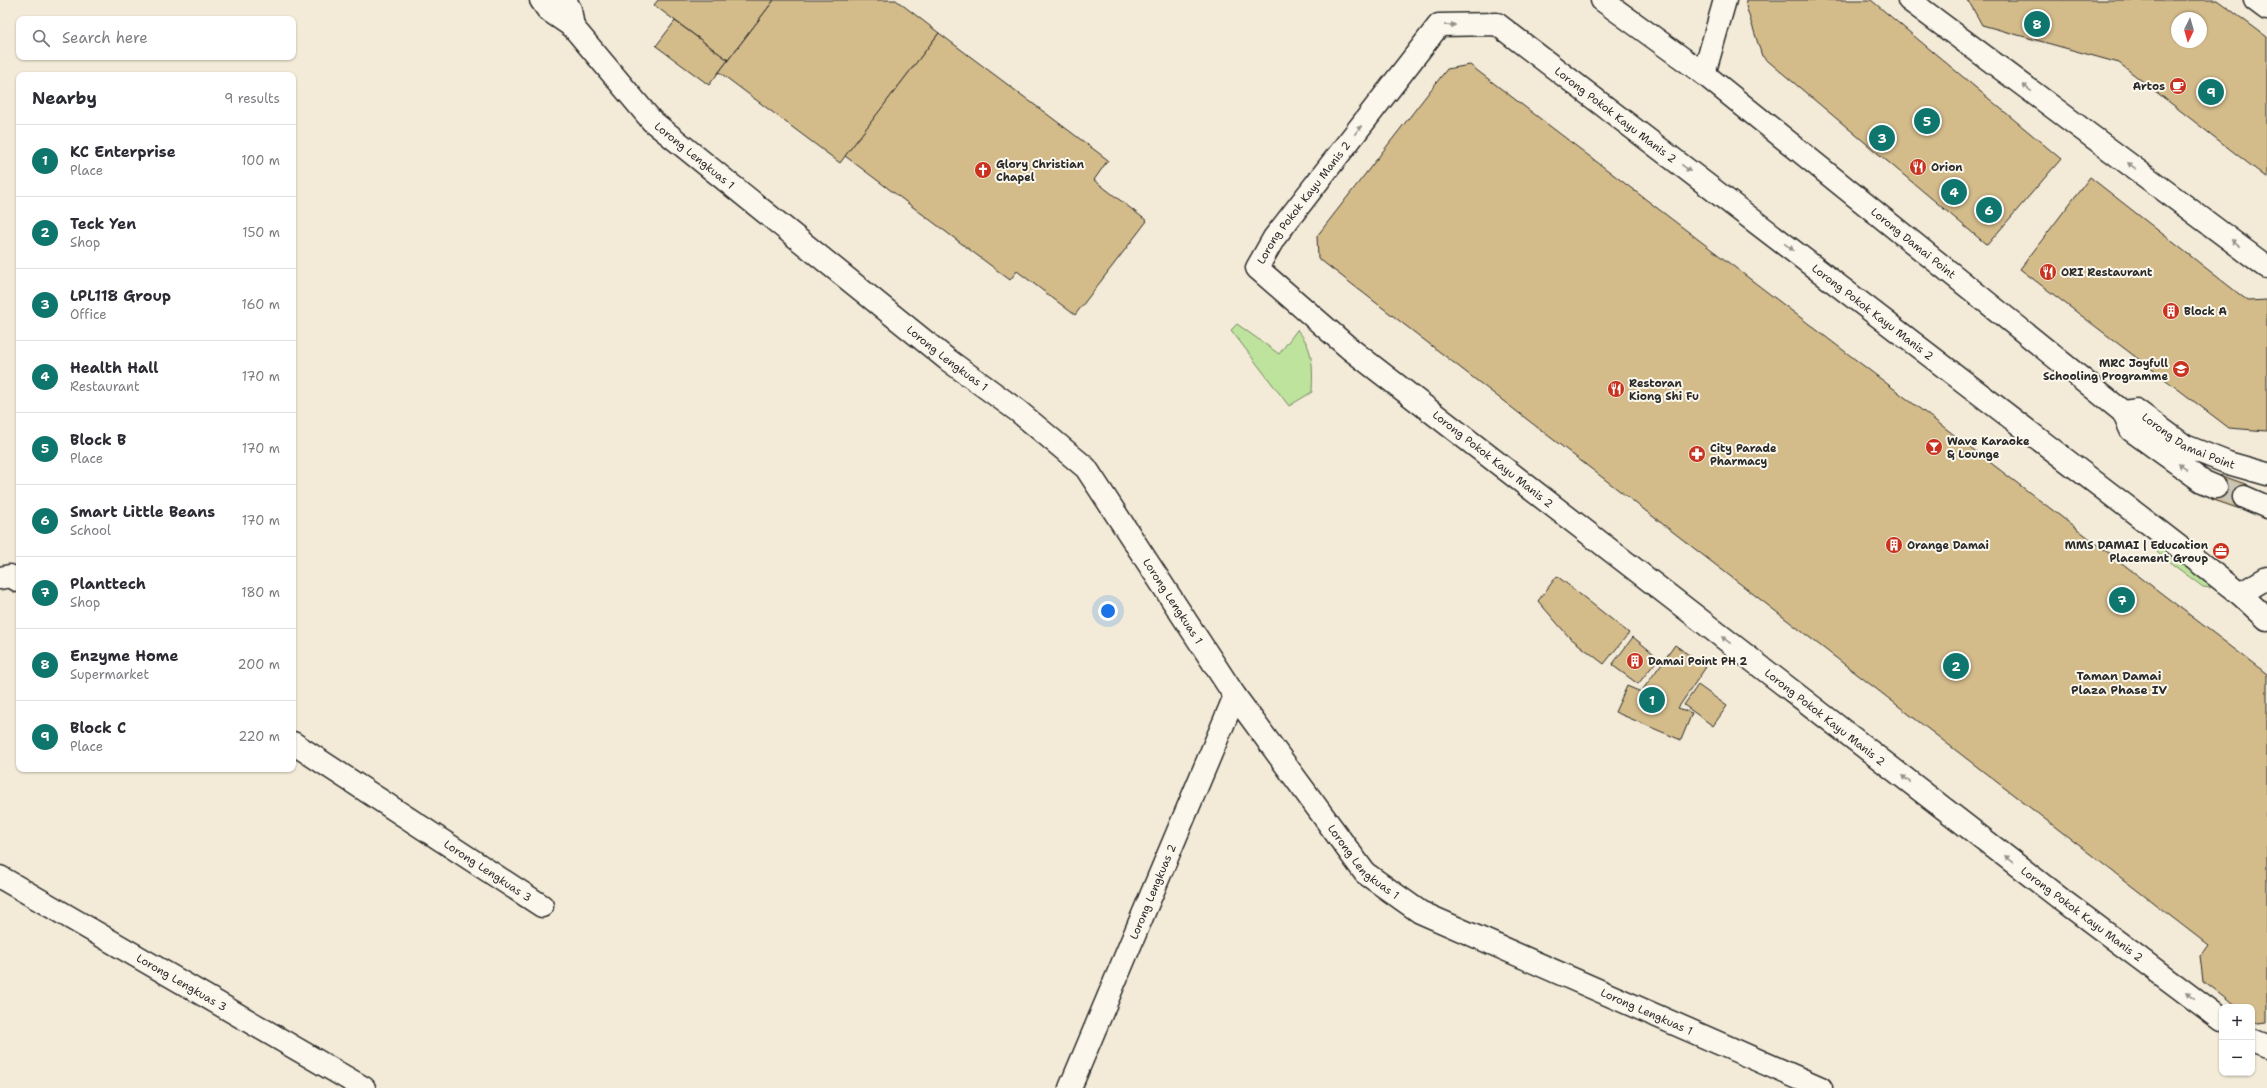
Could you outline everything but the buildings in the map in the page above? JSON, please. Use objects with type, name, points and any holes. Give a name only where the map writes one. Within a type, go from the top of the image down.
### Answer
[{"type":"street","name":"Lorong Lengkuas 1","points":[[541,0],[548,10],[573,27],[652,121],[948,360],[1018,411],[1086,468],[1236,696],[1365,873],[1420,912],[1821,1088]]},
{"type":"street","name":"Lorong Lengkuas 1","points":[[565,0],[570,9],[573,27]]},
{"type":"street","name":"Lorong Damai Point","points":[[1602,0],[1704,74],[2122,412],[2132,430],[2202,481],[2216,487]]},
{"type":"street","points":[[1704,74],[1725,0]]},
{"type":"street","points":[[1909,0],[2267,267]]},
{"type":"street","points":[[2255,0],[2267,9]]},
{"type":"street","name":"Lorong Pokok Kayu Manis 2","points":[[2219,1018],[2066,903],[1361,357],[1257,268],[1274,238],[1439,25],[1497,24],[2240,594],[2267,619]]},
{"type":"street","name":"Lorong Damai Point","points":[[2122,412],[2136,410],[2185,446],[2228,463],[2264,471]]},
{"type":"street","points":[[2244,497],[2267,507]]},
{"type":"street","points":[[0,578],[10,576],[16,579]]},
{"type":"street","points":[[2240,594],[2267,578]]},
{"type":"street","name":"Lorong Lengkuas 2","points":[[1070,1088],[1236,696]]},
{"type":"street","name":"Lorong Lengkuas 3","points":[[296,745],[542,906]]},
{"type":"street","name":"Lorong Lengkuas 3","points":[[0,877],[364,1088]]},
{"type":"street","points":[[2255,1041],[2267,1046]]},
{"type":"green space","points":[[1237,324],[1279,354],[1297,330],[1307,344],[1311,359],[1312,392],[1289,406],[1231,330]]},
{"type":"green space","points":[[2160,548],[2211,584],[2210,588],[2203,587],[2160,555],[2157,552]]},
{"type":"tunnel","points":[[2216,487],[2244,497]]},
{"type":"place","name":"Enzyme Home","points":[[2037,24]]},
{"type":"place","name":"Artos","points":[[2178,86]]},
{"type":"place","name":"Block C","points":[[2211,92]]},
{"type":"place","name":"Block B","points":[[1927,121]]},
{"type":"place","name":"LPL118 Group","points":[[1882,138]]},
{"type":"place","name":"Orion","points":[[1918,167]]},
{"type":"place","name":"Glory Christian Chapel","points":[[983,170]]},
{"type":"place","name":"Health Hall","points":[[1954,192]]},
{"type":"place","name":"Smart Little Beans","points":[[1989,210]]},
{"type":"place","name":"ORI Restaurant","points":[[2048,272]]},
{"type":"place","name":"Block A","points":[[2171,311]]},
{"type":"place","name":"MRC Joyfull Schooling Programme","points":[[2181,369]]},
{"type":"place","name":"Restoran Kiong Shi Fu","points":[[1616,389]]},
{"type":"place","name":"Wave Karaoke & Lounge","points":[[1934,447]]},
{"type":"place","name":"City Parade Pharmacy","points":[[1697,454]]},
{"type":"place","name":"Orange Damai","points":[[1894,545]]},
{"type":"place","name":"MMS DAMAI | Education Placement Group","points":[[2221,551]]},
{"type":"place","name":"Planttech","points":[[2122,600]]},
{"type":"place","name":"Damai Point PH 2","points":[[1635,661]]},
{"type":"place","name":"Teck Yen","points":[[1956,666]]},
{"type":"place","name":"KC Enterprise","points":[[1652,700]]},
{"type":"district","name":"Taman Damai Plaza Phase IV","points":[[2119,683]]}]
